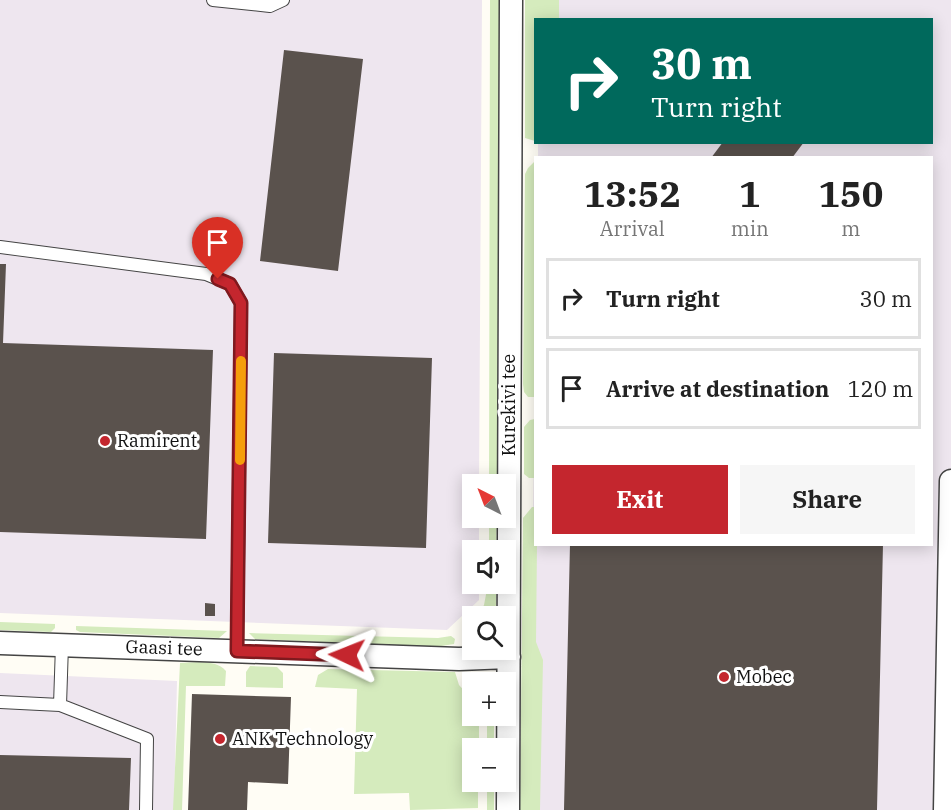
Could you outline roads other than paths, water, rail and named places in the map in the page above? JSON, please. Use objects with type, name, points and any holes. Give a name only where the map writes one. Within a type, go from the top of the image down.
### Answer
[{"type":"street","name":"Kurekivi tee","points":[[509,606],[511,0]]},
{"type":"street","points":[[945,810],[948,780],[951,481]]},
{"type":"street","name":"Gaasi tee","points":[[0,643],[462,659]]},
{"type":"street","name":"Kurekivi tee","points":[[508,810],[509,660]]},
{"type":"lane","points":[[213,0],[270,6],[283,0]]},
{"type":"lane","points":[[0,247],[206,274],[230,284],[241,303],[237,651]]},
{"type":"lane","points":[[60,705],[62,645]]},
{"type":"lane","points":[[0,702],[60,705],[147,739],[146,810]]},
{"type":"place","name":"Ramirent","points":[[105,441]]},
{"type":"place","name":"Mobec","points":[[724,677]]},
{"type":"place","name":"ANK Technology","points":[[220,739]]}]
